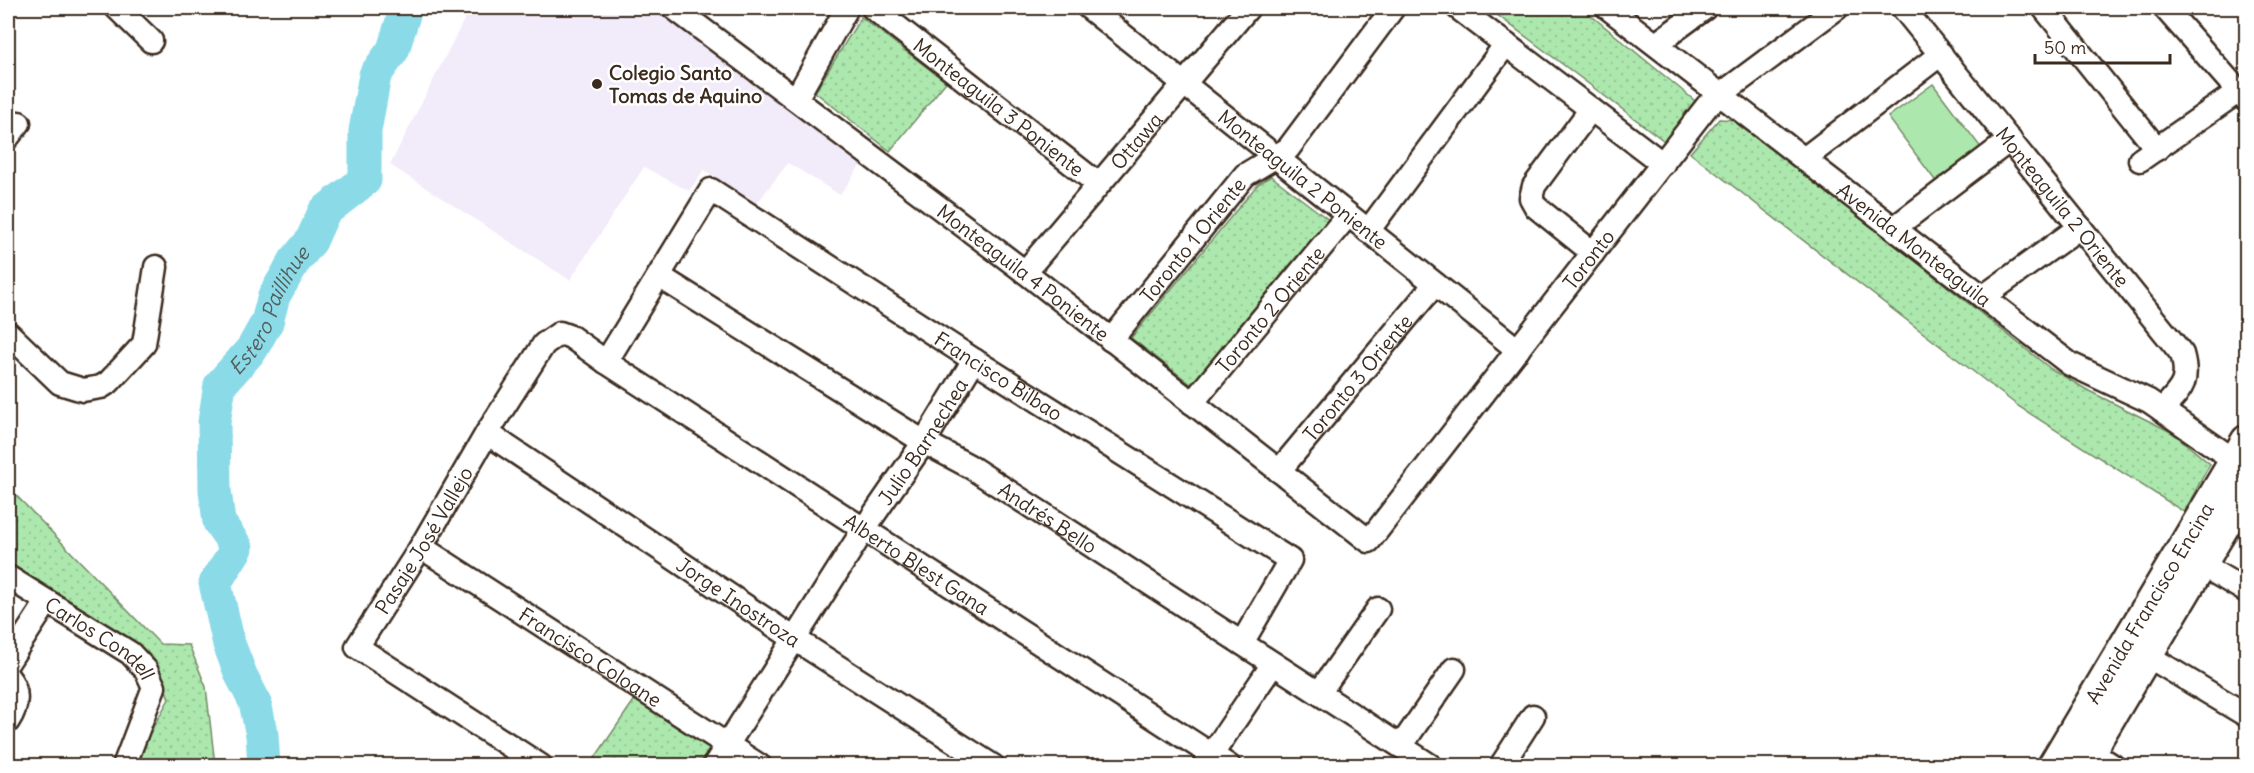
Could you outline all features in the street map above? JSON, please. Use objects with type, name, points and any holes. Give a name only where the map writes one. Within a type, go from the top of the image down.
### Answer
[{"type":"main road","name":"Avenida Francisco Encina","points":[[2088,755],[2242,453]]},
{"type":"main road","name":"Avenida Francisco Encina","points":[[2052,765],[2088,755],[2247,491]]},
{"type":"street","points":[[117,8],[151,41]]},
{"type":"street","name":"Monteaguila 4 Poniente","points":[[674,8],[1025,272],[1369,541]]},
{"type":"street","points":[[796,99],[847,8]]},
{"type":"street","name":"Monteaguila 3 Poniente","points":[[873,8],[1098,184]]},
{"type":"street","name":"Monteaguila 2 Poniente","points":[[1089,8],[1518,350]]},
{"type":"street","name":"Ottawa","points":[[1025,272],[1182,83],[1248,8]]},
{"type":"street","name":"Toronto 1 Oriente","points":[[1111,340],[1245,176],[1256,166],[1288,149],[1393,8]]},
{"type":"street","points":[[1458,8],[1663,164]]},
{"type":"street","name":"Avenida Monteaguila","points":[[1608,8],[2070,364],[2150,401],[2162,410],[2242,453]]},
{"type":"street","points":[[1656,44],[1705,8]]},
{"type":"street","name":"Toronto","points":[[1369,541],[1707,106],[1837,8]]},
{"type":"street","name":"Monteaguila 2 Oriente","points":[[1903,8],[2182,354],[2187,371],[2184,385],[2162,410]]},
{"type":"street","points":[[2044,8],[2149,154],[2243,96],[2165,8]]},
{"type":"street","points":[[1368,231],[1506,44]]},
{"type":"street","points":[[1804,159],[1941,54]]},
{"type":"street","points":[[1591,109],[1534,186],[1531,198],[1536,207],[1593,253]]},
{"type":"street","points":[[1894,228],[2010,140]]},
{"type":"street","name":"Francisco Bilbao","points":[[659,276],[711,190],[1290,560],[1242,643]]},
{"type":"street","name":"Toronto 2 Oriente","points":[[1192,403],[1348,215]]},
{"type":"street","points":[[1983,297],[2080,227]]},
{"type":"street","points":[[8,333],[60,383],[83,390],[101,387],[109,382],[144,344],[156,267]]},
{"type":"street","points":[[606,362],[659,276]]},
{"type":"street","name":"Andrés Bello","points":[[659,276],[924,442],[969,466],[1431,765]]},
{"type":"street","name":"Toronto 3 Oriente","points":[[1279,471],[1435,284]]},
{"type":"street","name":"Alberto Blest Gana","points":[[487,433],[544,344],[560,333],[571,337],[1215,762]]},
{"type":"street","name":"Julio Barnechea","points":[[714,765],[793,638],[924,442],[974,360]]},
{"type":"street","name":"Pasaje José Vallejo","points":[[487,433],[421,547],[357,647],[541,765]]},
{"type":"street","name":"Jorge Inostroza","points":[[487,433],[793,638],[993,765]]},
{"type":"street","name":"Francisco Coloane","points":[[421,547],[760,765]]},
{"type":"street","points":[[2202,565],[2247,591]]},
{"type":"street","name":"Carlos Condell","points":[[8,577],[130,653],[146,670],[154,687],[124,765]]},
{"type":"street","points":[[8,662],[47,602]]},
{"type":"street","points":[[1319,693],[1378,609]]},
{"type":"street","points":[[2148,656],[2247,715]]},
{"type":"street","points":[[1215,762],[1274,664]]},
{"type":"street","points":[[1401,746],[1454,669]]},
{"type":"street","points":[[8,677],[14,684],[16,701],[8,721]]},
{"type":"street","points":[[1501,765],[1533,716]]},
{"type":"shaded area","name":"Colegio Santo Tomas de Aquino","points":[[470,8],[662,8],[864,160],[840,195],[788,163],[757,203],[704,170],[689,191],[644,167],[570,280],[390,165]]},
{"type":"green space","points":[[1488,8],[1582,8],[1700,105],[1667,143]]},
{"type":"green space","points":[[861,17],[946,82],[890,151],[815,92]]},
{"type":"green space","points":[[1933,84],[1982,149],[1937,183],[1888,117]]},
{"type":"green space","points":[[1719,119],[1738,120],[2051,369],[2089,391],[2173,433],[2210,464],[2184,512],[2018,406],[1690,153]]},
{"type":"green space","points":[[1271,176],[1329,220],[1192,385],[1131,338],[1258,184]]},
{"type":"green space","points":[[8,487],[160,644],[189,645],[206,687],[215,765],[137,765],[147,738],[169,699],[158,666],[136,645],[8,565]]},
{"type":"green space","points":[[635,699],[710,748],[699,765],[590,765]]},
{"type":"waterway","name":"Estero Paillihue","points":[[264,766],[262,735],[255,702],[229,644],[215,583],[237,548],[219,522],[215,490],[214,422],[220,385],[252,349],[267,322],[274,296],[294,262],[311,241],[324,212],[365,180],[365,131],[375,75],[393,50],[406,8]]},
{"type":"place","name":"Colegio Santo Tomas de Aquino","points":[[597,84]]}]
